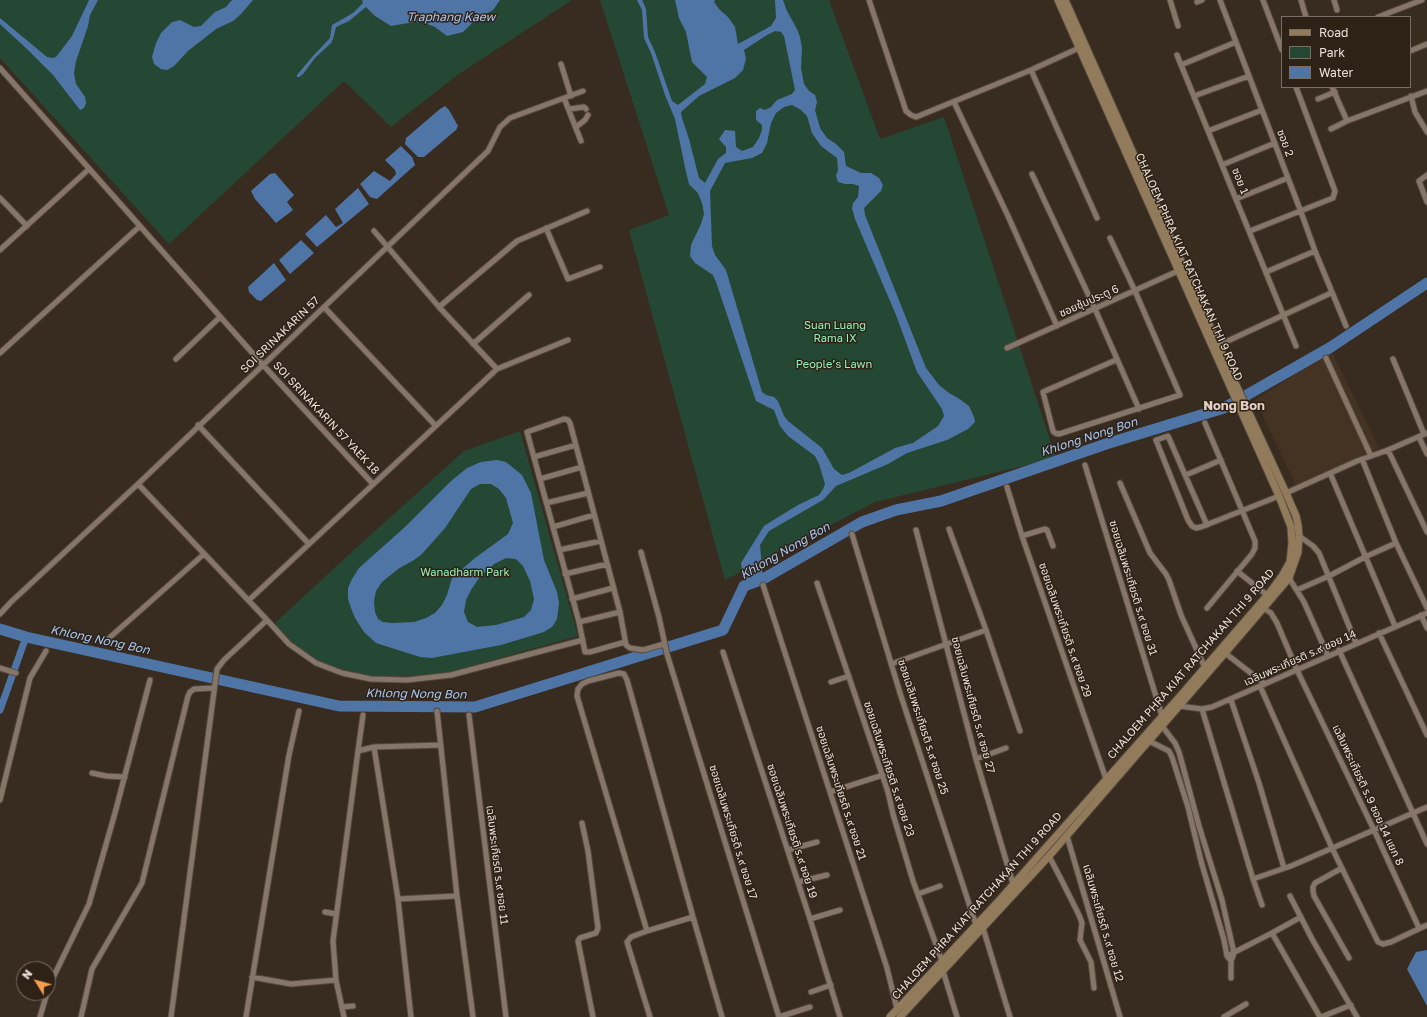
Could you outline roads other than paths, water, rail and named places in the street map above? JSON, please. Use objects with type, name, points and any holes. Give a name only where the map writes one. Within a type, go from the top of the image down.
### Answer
[{"type":"main road","name":"CHALOEM PHRA KIAT RATCHAKAN THI 9 ROAD","points":[[1058,0],[1233,394],[1242,404]]},
{"type":"main road","name":"CHALOEM PHRA KIAT RATCHAKAN THI 9 ROAD","points":[[890,1017],[942,961],[980,926],[1067,836],[1289,578],[1298,552],[1299,536],[1296,516],[1282,494],[1242,404],[1236,385],[1219,345],[1065,0]]},
{"type":"main road","name":"CHALOEM PHRA KIAT RATCHAKAN THI 9 ROAD","points":[[900,1017],[942,971],[1013,884],[1205,668],[1282,576],[1290,562],[1292,543],[1291,528],[1282,494]]},
{"type":"street","points":[[869,0],[906,111],[916,117],[1032,70],[1079,48]]},
{"type":"street","points":[[1170,0],[1178,26]]},
{"type":"street","name":"ซอย 2","points":[[1220,0],[1331,293],[1346,326]]},
{"type":"street","points":[[1263,0],[1281,47]]},
{"type":"street","points":[[1301,0],[1306,16]]},
{"type":"street","points":[[1334,0],[1337,10]]},
{"type":"street","points":[[1381,16],[1422,0]]},
{"type":"street","points":[[1181,65],[1236,42]]},
{"type":"street","points":[[1411,51],[1427,44]]},
{"type":"street","name":"ซอย 1","points":[[1177,55],[1296,346]]},
{"type":"street","points":[[561,64],[571,96]]},
{"type":"street","name":"SOI SRINAKARIN 57 YAEK 18","points":[[0,68],[263,365],[373,484]]},
{"type":"street","points":[[1032,70],[1097,218]]},
{"type":"street","points":[[1194,96],[1249,76]]},
{"type":"street","points":[[1250,232],[1333,198],[1335,191],[1296,88]]},
{"type":"street","points":[[1318,99],[1334,90],[1347,121]]},
{"type":"street","name":"SOI SRINAKARIN 57","points":[[0,614],[488,151],[500,127],[510,118],[582,91]]},
{"type":"street","points":[[1331,129],[1347,121],[1410,96],[1427,91]]},
{"type":"street","points":[[1410,96],[1415,112],[1427,132]]},
{"type":"street","points":[[564,98],[581,141]]},
{"type":"street","points":[[954,102],[1008,216],[1057,326]]},
{"type":"street","points":[[569,109],[584,107],[587,112],[585,120],[576,127]]},
{"type":"street","points":[[1208,130],[1262,110]]},
{"type":"street","points":[[1222,165],[1275,144]]},
{"type":"street","points":[[0,250],[89,169]]},
{"type":"street","points":[[1032,174],[1095,309],[1116,360],[1139,409]]},
{"type":"street","points":[[1427,175],[1419,181],[1427,202]]},
{"type":"street","points":[[1236,199],[1288,178]]},
{"type":"street","points":[[0,198],[27,226]]},
{"type":"street","points":[[440,307],[517,241],[587,211]]},
{"type":"street","points":[[0,353],[140,226]]},
{"type":"street","points":[[546,228],[568,279],[600,267]]},
{"type":"street","points":[[374,231],[440,307],[497,369]]},
{"type":"street","points":[[1110,238],[1135,291],[1180,395],[1059,434],[1055,433],[1053,431],[1042,392],[1116,360]]},
{"type":"street","points":[[1266,272],[1315,251]]},
{"type":"street","name":"ซอยซุ้มประตู 6","points":[[1007,348],[1178,271]]},
{"type":"street","points":[[1219,345],[1331,293]]},
{"type":"street","points":[[473,344],[529,295]]},
{"type":"street","points":[[324,307],[435,425]]},
{"type":"street","points":[[176,359],[220,317]]},
{"type":"street","points":[[249,600],[435,425],[497,369],[568,340]]},
{"type":"street","points":[[1326,358],[1371,456]]},
{"type":"street","points":[[1207,525],[1168,436],[1156,440],[1188,520],[1192,526],[1196,528],[1207,525],[1426,433],[1393,359]]},
{"type":"street","points":[[625,642],[590,652],[585,652],[527,432],[564,419],[568,420],[570,423],[620,612],[626,645],[630,648],[643,650],[664,644]]},
{"type":"street","points":[[1205,423],[1255,541],[1255,548],[1252,554],[1207,608]]},
{"type":"street","points":[[198,425],[309,544]]},
{"type":"street","points":[[1419,437],[1427,454]]},
{"type":"street","points":[[534,457],[576,444]]},
{"type":"street","points":[[1388,450],[1427,532]]},
{"type":"street","points":[[1362,459],[1396,543],[1427,608]]},
{"type":"street","points":[[1186,475],[1221,460]]},
{"type":"street","name":"ซอยเฉลิมพระเกียรติ ร.๙ ซอย 31","points":[[1085,465],[1162,716]]},
{"type":"street","points":[[540,479],[582,467]]},
{"type":"street","points":[[1330,473],[1364,557],[1395,626]]},
{"type":"street","points":[[1120,483],[1150,553],[1169,580],[1180,615],[1205,668]]},
{"type":"street","points":[[138,484],[289,644],[316,663],[342,673],[371,680],[407,680],[451,675],[583,640]]},
{"type":"street","name":"ซอยเฉลิมพระเกียรติ ร.๙ ซอย 29","points":[[1007,487],[1022,536],[1106,779]]},
{"type":"street","points":[[546,503],[588,493]]},
{"type":"street","points":[[553,527],[594,515]]},
{"type":"street","points":[[949,529],[986,630],[1020,731]]},
{"type":"street","points":[[1022,536],[1045,529],[1047,530],[1052,546]]},
{"type":"street","name":"ซอยเฉลิมพระเกียรติ ร.๙ ซอย 27","points":[[916,530],[976,758],[1013,884]]},
{"type":"street","name":"ซอยเฉลิมพระเกียรติ ร.๙ ซอย 25","points":[[852,534],[891,664],[1010,1017]]},
{"type":"street","points":[[1299,536],[1312,546],[1319,554],[1356,643]]},
{"type":"street","points":[[559,550],[601,541]]},
{"type":"street","points":[[1297,590],[1396,543]]},
{"type":"street","name":"ซอยเฉลิมพระเกียรติ ร.๙ ซอย 17","points":[[641,552],[659,617],[664,644],[779,1017]]},
{"type":"street","points":[[108,639],[204,554]]},
{"type":"street","points":[[565,574],[607,564]]},
{"type":"street","points":[[1237,571],[1267,595]]},
{"type":"street","points":[[1289,578],[1304,602],[1328,656]]},
{"type":"street","name":"ซอยเฉลิมพระเกียรติ ร.๙ ซอย 23","points":[[817,583],[882,775],[918,894],[942,961]]},
{"type":"street","name":"ซอยเฉลิมพระเกียรติ ร.๙ ซอย 21","points":[[763,585],[887,968],[897,1009]]},
{"type":"street","points":[[572,599],[613,588]]},
{"type":"street","name":"เฉลิมพระเกียรติ ร.9 ซอย 14 แยก 8","points":[[1264,608],[1271,613],[1277,623],[1297,670],[1374,830],[1419,928]]},
{"type":"street","points":[[578,622],[620,612]]},
{"type":"street","name":"เฉลิมพระเกียรติ ร.๙ ซอย 14","points":[[1179,706],[1202,709],[1231,700],[1339,650],[1427,612]]},
{"type":"street","points":[[1421,615],[1427,628]]},
{"type":"street","points":[[171,1017],[214,688],[218,669],[224,660],[267,620]]},
{"type":"street","points":[[891,664],[986,630]]},
{"type":"street","points":[[1379,633],[1427,735]]},
{"type":"street","points":[[1339,650],[1427,844]]},
{"type":"street","points":[[0,800],[30,678],[46,651]]},
{"type":"street","name":"ซอยเฉลิมพระเกียรติ ร.๙ ซอย 19","points":[[723,652],[788,850],[840,1017]]},
{"type":"street","points":[[1225,653],[1263,685],[1332,848],[1378,942],[1383,944],[1391,942],[1427,925]]},
{"type":"street","points":[[0,668],[16,673]]},
{"type":"street","points":[[647,930],[577,696],[579,687],[588,681],[614,674],[621,674],[625,676],[722,1017]]},
{"type":"street","points":[[831,682],[849,676]]},
{"type":"street","points":[[56,972],[89,904],[125,777],[150,680]]},
{"type":"street","points":[[81,1017],[92,969],[142,883],[188,696],[194,689],[214,688]]},
{"type":"street","points":[[1231,700],[1259,783],[1284,868]]},
{"type":"street","points":[[1202,709],[1262,905]]},
{"type":"street","points":[[246,1017],[289,755],[299,711]]},
{"type":"street","points":[[437,711],[473,1017]]},
{"type":"street","points":[[344,1017],[336,980],[332,941],[363,715]]},
{"type":"street","name":"เฉลิมพระเกียรติ ร.๙ ซอย 11","points":[[469,715],[506,1017]]},
{"type":"street","points":[[1162,726],[1176,747],[1201,861],[1217,914],[1227,956],[1231,961]]},
{"type":"street","points":[[1149,741],[1169,751],[1190,806],[1224,911],[1234,953],[1231,961],[1231,978]]},
{"type":"street","points":[[358,750],[374,747],[441,745]]},
{"type":"street","points":[[374,747],[398,900],[411,1017]]},
{"type":"street","points":[[1169,751],[1176,747]]},
{"type":"street","points":[[976,758],[1006,748]]},
{"type":"street","points":[[92,773],[106,776],[125,777]]},
{"type":"street","points":[[830,792],[882,775]]},
{"type":"street","points":[[1253,878],[1284,868],[1427,807]]},
{"type":"street","points":[[582,823],[589,858],[598,928],[596,933],[584,936],[578,941],[593,1017]]},
{"type":"street","name":"เฉลิมพระเกียรติ ร.๙ ซอย 12","points":[[1067,836],[1120,1017]]},
{"type":"street","points":[[788,850],[817,842]]},
{"type":"street","points":[[1049,856],[1082,923],[1080,940],[1091,962],[1094,988]]},
{"type":"street","points":[[1342,868],[1315,883],[1313,886],[1313,891],[1314,896],[1349,958]]},
{"type":"street","points":[[798,882],[827,874]]},
{"type":"street","points":[[918,894],[940,886]]},
{"type":"street","points":[[398,900],[458,896]]},
{"type":"street","points":[[1290,896],[1312,939],[1358,1017]]},
{"type":"street","points":[[810,919],[840,910]]},
{"type":"street","points":[[1217,914],[1224,911]]},
{"type":"street","points":[[325,912],[336,914]]},
{"type":"street","points":[[650,1017],[627,942],[630,937],[647,930],[693,917]]},
{"type":"street","points":[[1227,956],[1300,917]]},
{"type":"street","points":[[1272,933],[1320,1017],[1351,1005]]},
{"type":"street","points":[[942,971],[958,1017]]},
{"type":"street","points":[[252,978],[290,984],[336,980]]},
{"type":"street","points":[[811,992],[831,985]]},
{"type":"street","points":[[40,1017],[45,1001]]},
{"type":"street","points":[[1224,1017],[1231,1015],[1246,1004]]},
{"type":"street","points":[[342,1007],[353,1006]]},
{"type":"street","points":[[779,1017],[810,1007]]},
{"type":"water","points":[[89,0],[98,0],[90,15],[88,26],[76,61],[74,73],[76,84],[85,97],[86,103],[84,108],[80,110],[53,75],[0,24],[0,18],[47,57],[52,58],[56,57],[72,36]]},
{"type":"water","points":[[232,0],[253,0],[233,21],[216,29],[188,51],[174,66],[167,70],[161,69],[154,64],[152,57],[156,43],[161,33],[172,22],[180,20],[194,27],[201,26],[215,12],[226,7]]},
{"type":"water","name":"Traphang Kaew","points":[[362,0],[500,0],[493,10],[475,20],[463,32],[447,36],[435,27],[420,21],[391,26],[375,16],[366,7],[349,21],[336,27],[331,43],[315,58],[303,74],[297,77],[297,75],[313,56],[330,38],[332,25],[353,13],[363,3]]},
{"type":"water","points":[[637,0],[642,0],[646,9],[648,37],[655,52],[672,101],[678,105],[705,84],[707,77],[692,62],[686,32],[679,18],[675,0],[715,0],[714,2],[719,9],[728,17],[735,27],[738,44],[771,26],[776,18],[775,0],[783,0],[800,37],[802,48],[801,68],[804,84],[809,91],[815,95],[817,102],[815,110],[820,128],[827,138],[844,152],[846,166],[861,173],[871,173],[879,178],[883,185],[881,191],[864,208],[865,215],[926,368],[939,385],[969,406],[975,422],[968,429],[947,440],[907,453],[888,464],[836,486],[823,500],[769,531],[760,545],[763,579],[744,586],[741,563],[764,526],[798,505],[819,495],[825,484],[815,456],[788,436],[780,426],[774,410],[756,401],[713,275],[695,263],[690,256],[691,245],[704,214],[702,203],[698,193],[689,184],[675,119],[644,38],[642,10]],"holes":[[[775,31],[781,32],[784,36],[795,90],[792,94],[777,100],[771,107],[765,110],[760,108],[756,111],[756,120],[762,125],[762,130],[753,147],[742,151],[736,147],[735,131],[725,130],[719,139],[726,147],[726,153],[718,159],[705,183],[699,178],[681,112],[699,96],[735,78],[743,70],[746,59],[744,50]],[[792,105],[801,110],[807,116],[812,133],[821,146],[837,158],[838,170],[836,176],[838,182],[859,186],[858,197],[853,203],[852,208],[855,219],[896,315],[917,372],[942,409],[944,416],[938,426],[913,443],[895,448],[849,473],[842,475],[834,469],[822,448],[788,421],[784,416],[778,401],[774,397],[766,395],[762,392],[726,270],[715,255],[712,246],[710,191],[725,163],[752,158],[762,153],[767,143],[771,123],[776,113],[784,107]]]},
{"type":"water","points":[[445,106],[458,126],[456,130],[424,157],[418,157],[405,144],[406,138]]},
{"type":"water","points":[[401,146],[412,157],[415,165],[377,199],[370,197],[360,184],[374,171],[390,181],[396,174],[395,170],[385,160]]},
{"type":"water","points":[[275,173],[294,195],[287,202],[293,210],[276,223],[255,199],[251,191],[270,174]]},
{"type":"water","points":[[358,188],[369,204],[317,247],[305,234],[326,215],[336,227],[343,223],[335,209]]},
{"type":"water","points":[[301,240],[314,253],[290,274],[279,260]]},
{"type":"water","points":[[274,263],[286,280],[261,301],[257,300],[249,292],[248,287]]},
{"type":"water","points":[[497,460],[506,462],[522,475],[531,493],[544,560],[557,592],[559,603],[557,619],[552,627],[544,632],[501,645],[432,658],[420,657],[376,643],[364,632],[355,618],[351,608],[348,599],[348,588],[352,579],[359,568],[405,527],[451,481],[467,468],[481,462]],"holes":[[[480,484],[491,484],[499,489],[506,498],[513,523],[508,534],[475,558],[452,578],[447,595],[442,605],[435,613],[414,622],[393,623],[383,622],[378,619],[375,612],[374,601],[376,591],[382,582],[398,569],[422,554],[445,528],[471,489]],[[506,558],[516,559],[523,566],[530,581],[534,599],[531,610],[524,617],[496,625],[477,627],[468,622],[464,612],[466,600],[479,578],[494,564]]]},
{"type":"water","points":[[1427,950],[1427,1006],[1407,969],[1416,952]]},
{"type":"waterway","name":"Khlong Nong Bon","points":[[0,629],[26,637],[339,706],[475,707],[723,630],[744,586],[763,579],[862,522],[896,510],[941,501],[1106,444],[1224,408],[1331,347],[1427,283]]},
{"type":"waterway","points":[[0,710],[26,637]]},
{"type":"district","name":"Nong Bon","points":[[1234,406]]},
{"type":"park label","name":"Suan Luang Rama IX","points":[[835,332]]},
{"type":"park label","name":"People’s Lawn","points":[[834,365]]},
{"type":"park label","name":"Wanadharm Park","points":[[465,573]]}]
